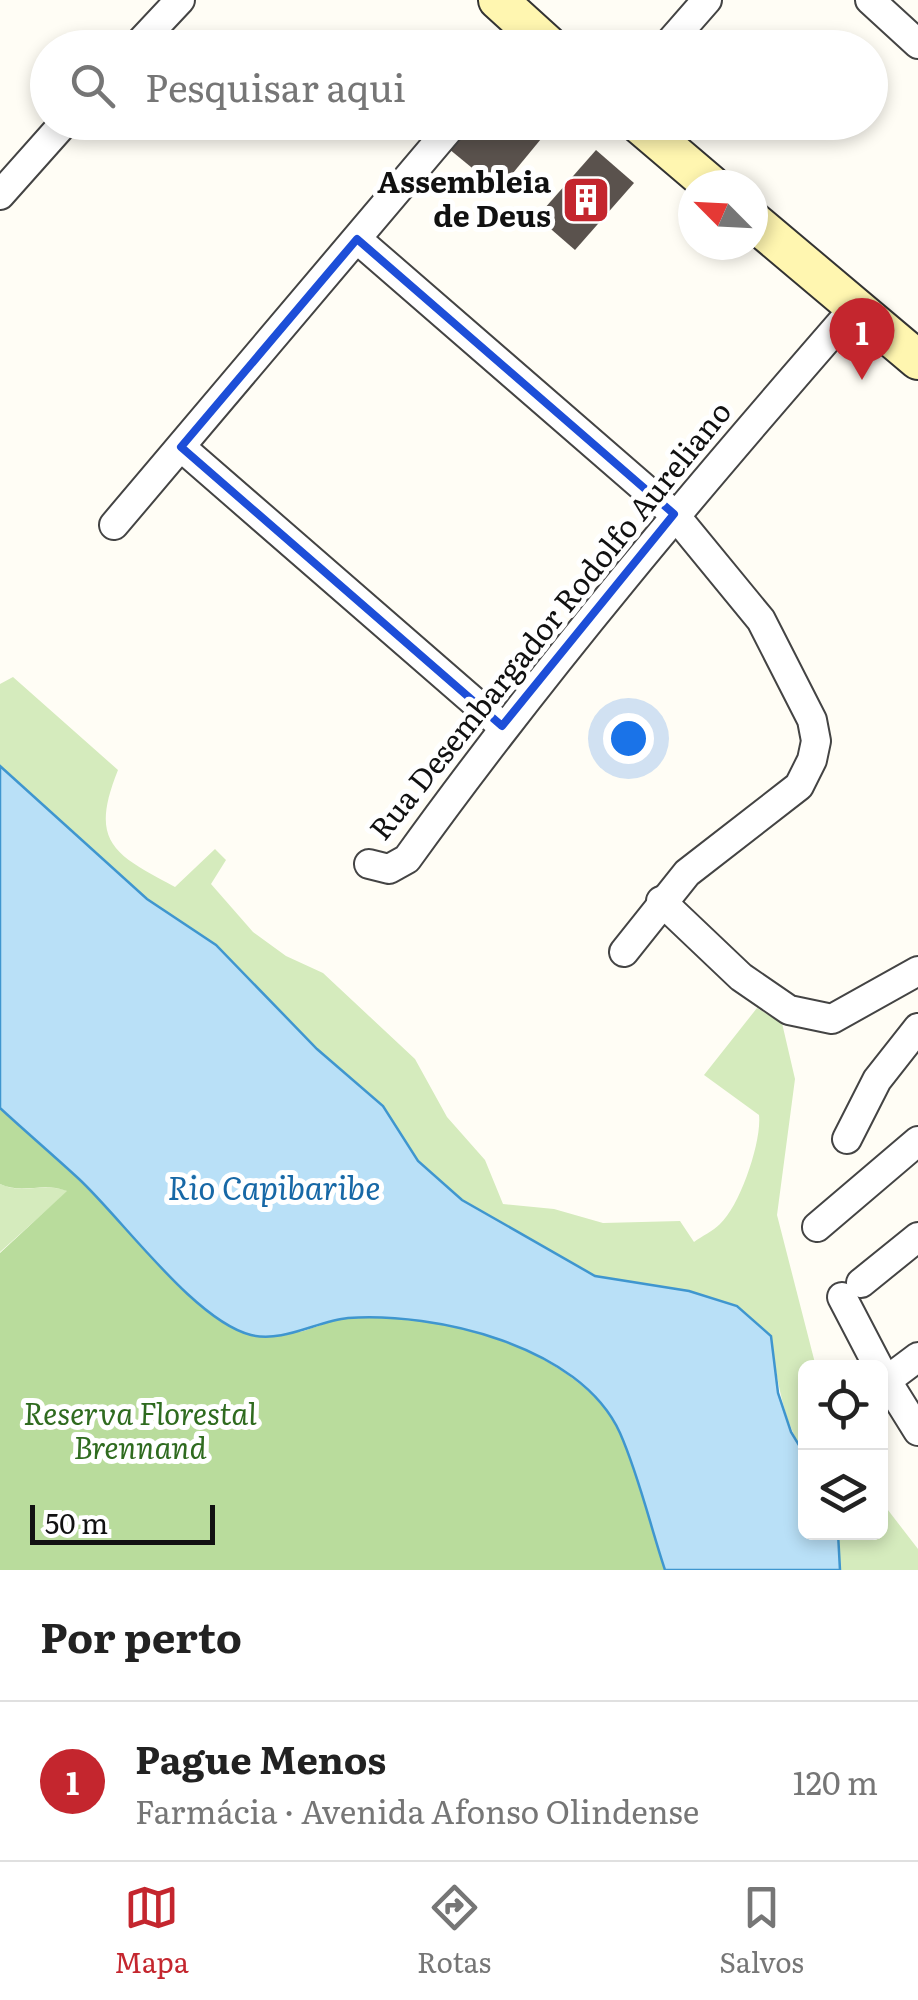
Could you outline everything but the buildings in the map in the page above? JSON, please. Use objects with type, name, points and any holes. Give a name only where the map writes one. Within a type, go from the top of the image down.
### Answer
[{"type":"main road","points":[[498,0],[524,30]]},
{"type":"main road","points":[[658,140],[693,170]]},
{"type":"main road","points":[[768,234],[918,360]]},
{"type":"street","points":[[152,30],[180,0]]},
{"type":"street","points":[[680,30],[706,0]]},
{"type":"street","points":[[870,0],[918,44]]},
{"type":"street","points":[[0,195],[49,140]]},
{"type":"street","points":[[114,524],[440,140]]},
{"type":"street","points":[[358,239],[674,514],[761,620],[812,720],[816,741],[812,760],[798,786],[686,873],[624,952]]},
{"type":"street","name":"Rua Desembargador Rodolfo Aureliano","points":[[369,864],[390,869],[407,859],[502,726],[674,514],[855,307]]},
{"type":"street","points":[[181,447],[502,726]]},
{"type":"street","points":[[661,900],[741,977],[789,1010],[832,1018],[918,971]]},
{"type":"street","points":[[847,1139],[877,1080],[918,1028]]},
{"type":"street","points":[[818,1228],[918,1141]]},
{"type":"street","points":[[877,1360],[852,1290],[918,1237]]},
{"type":"street","points":[[888,1370],[918,1357]]},
{"type":"street","points":[[888,1383],[918,1431]]},
{"type":"highlighted area","points":[[357,239],[674,514],[502,726],[181,447]]},
{"type":"green space","points":[[13,677],[118,770],[106,814],[107,830],[112,843],[136,865],[175,887],[215,849],[226,860],[211,884],[253,932],[286,956],[323,973],[415,1059],[447,1117],[485,1160],[503,1204],[554,1209],[603,1223],[680,1221],[694,1242],[711,1231],[728,1215],[742,1188],[757,1140],[759,1115],[704,1075],[757,1008],[782,1023],[795,1079],[777,1215],[814,1360],[798,1360],[798,1443],[778,1383],[771,1336],[737,1306],[689,1291],[595,1276],[462,1200],[418,1161],[383,1106],[317,1049],[216,945],[147,899],[0,766],[0,684]]},
{"type":"green space","name":"Reserva Florestal Brennand","points":[[0,1108],[80,1180],[164,1270],[300,1332],[344,1319],[417,1319],[499,1340],[572,1378],[600,1403],[620,1432],[665,1570],[0,1570],[0,1253],[67,1191],[0,1184]]},
{"type":"green space","points":[[0,1184],[17,1188],[68,1191],[0,1252]]},
{"type":"green space","points":[[888,1510],[918,1549],[918,1570],[840,1570],[838,1540],[888,1540]]},
{"type":"water","name":"Rio Capibaribe","points":[[0,766],[147,899],[216,945],[317,1049],[383,1106],[418,1161],[462,1200],[595,1276],[689,1291],[737,1306],[771,1336],[778,1393],[798,1444],[798,1540],[838,1540],[840,1570],[665,1570],[620,1433],[600,1403],[573,1377],[502,1340],[422,1321],[348,1318],[263,1337],[229,1326],[184,1290],[79,1179],[0,1108]]},
{"type":"place","name":"Assembleia de Deus","points":[[586,200]]},
{"type":"place","name":"Pague Menos","points":[[862,380]]}]
